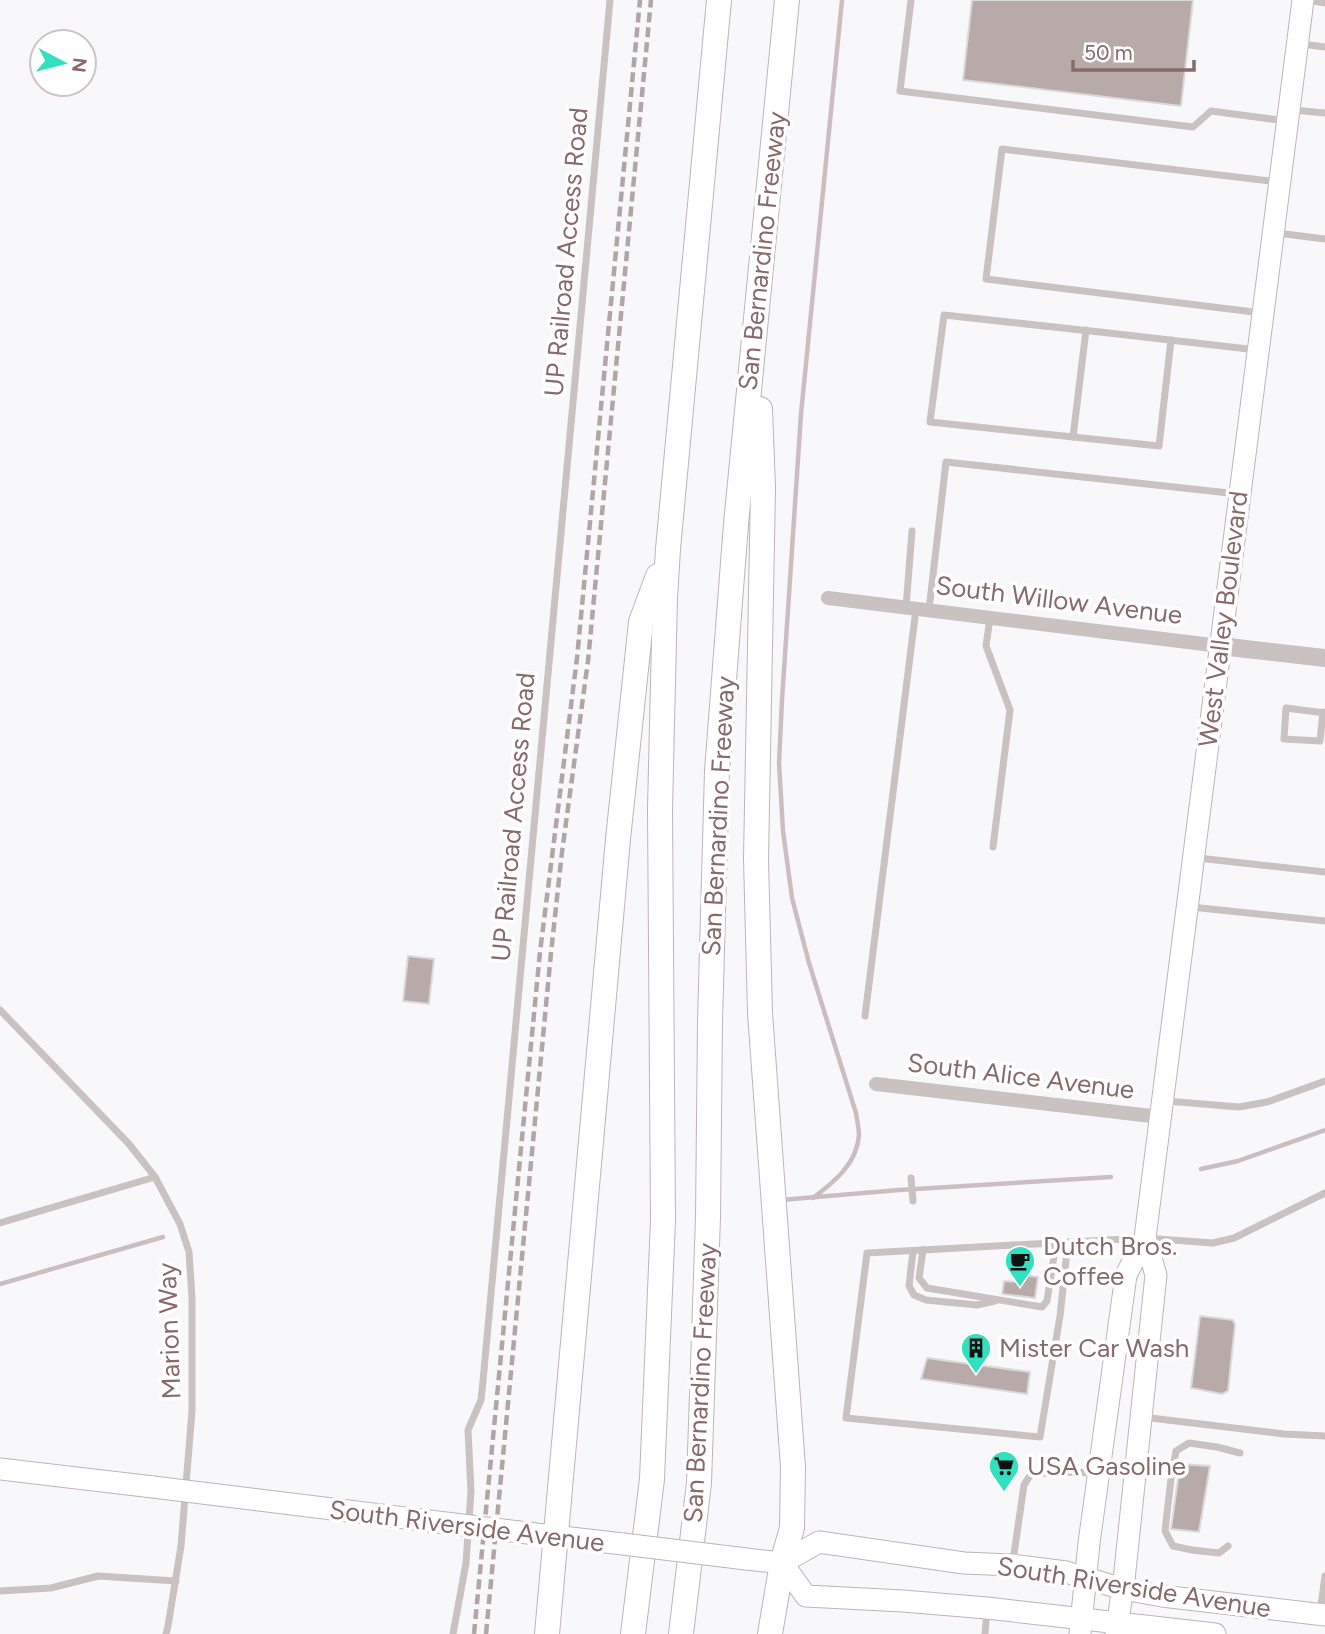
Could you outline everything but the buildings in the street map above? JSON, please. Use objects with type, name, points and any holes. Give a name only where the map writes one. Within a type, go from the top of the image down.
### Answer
[{"type":"highway","name":"San Bernardino Freeway","points":[[633,1634],[652,1479],[663,1220],[660,809],[665,598],[719,0]]},
{"type":"highway","name":"San Bernardino Freeway","points":[[681,1634],[699,1483],[708,1217],[717,771],[736,524],[787,0]]},
{"type":"highway","points":[[756,317],[763,488],[756,859],[760,1013],[793,1467],[792,1528],[782,1563],[770,1634]]},
{"type":"highway","points":[[547,1634],[618,839],[640,636],[642,622],[668,549]]},
{"type":"main road","name":"West Valley Boulevard","points":[[1081,1618],[1126,1275],[1145,1238],[1297,43],[1306,0]]},
{"type":"main road","name":"West Valley Boulevard","points":[[1119,1612],[1156,1275],[1145,1238]]},
{"type":"main road","name":"South Riverside Avenue","points":[[0,1469],[782,1563],[819,1542],[964,1563],[1012,1565],[1066,1572],[1085,1578],[1119,1612],[1215,1634]]},
{"type":"main road","name":"South Riverside Avenue","points":[[782,1563],[806,1596],[903,1601],[1081,1618],[1119,1612],[1162,1596],[1322,1615]]},
{"type":"street","name":"South Willow Avenue","points":[[828,598],[1325,659]]},
{"type":"street","name":"South Alice Avenue","points":[[876,1084],[1162,1109]]},
{"type":"lane","name":"UP Railroad Access Road","points":[[453,1634],[466,1563],[471,1491],[468,1430],[481,1400],[483,1381],[610,0]]},
{"type":"lane","points":[[911,0],[900,91],[1193,127],[1211,111],[1288,115],[1325,113]]},
{"type":"lane","points":[[1306,0],[1325,3]]},
{"type":"lane","points":[[1297,43],[1325,47]]},
{"type":"lane","points":[[1262,313],[986,279],[1002,149],[1279,182]]},
{"type":"lane","points":[[1273,232],[1325,239]]},
{"type":"lane","points":[[1171,340],[1159,446],[930,422],[944,314],[1086,330],[1258,350]]},
{"type":"lane","points":[[1073,437],[1086,330]]},
{"type":"lane","points":[[865,1016],[917,609],[946,462],[1239,495]]},
{"type":"lane","points":[[912,531],[917,609]]},
{"type":"lane","points":[[990,618],[986,646],[1010,710],[993,847]]},
{"type":"lane","points":[[1286,708],[1324,712],[1320,741],[1284,739],[1286,708]]},
{"type":"lane","points":[[1194,857],[1325,872]]},
{"type":"lane","points":[[1187,906],[1325,921]]},
{"type":"lane","name":"Marion Way","points":[[0,1010],[129,1144],[155,1177],[180,1224],[188,1252],[192,1298],[192,1410],[181,1546],[166,1634]]},
{"type":"lane","points":[[1162,1109],[1239,1108],[1267,1102],[1325,1081]]},
{"type":"lane","points":[[0,1223],[155,1177]]},
{"type":"lane","points":[[911,1178],[913,1201]]},
{"type":"lane","points":[[1068,1242],[1060,1315],[1040,1437],[846,1418],[867,1253],[913,1251],[923,1250],[1056,1243],[1068,1242],[1145,1238],[1213,1243],[1234,1238],[1325,1193]]},
{"type":"lane","points":[[923,1250],[919,1278],[927,1289],[1042,1307],[1047,1301],[1056,1243]]},
{"type":"lane","points":[[913,1251],[909,1286],[914,1295],[926,1300],[977,1305],[996,1301]]},
{"type":"lane","points":[[1141,1418],[1325,1436]]},
{"type":"lane","points":[[1228,1546],[1219,1553],[1172,1546],[1165,1531],[1171,1479],[1176,1451],[1189,1443],[1240,1453]]},
{"type":"lane","points":[[1012,1565],[1024,1485],[1031,1474],[1098,1473]]},
{"type":"lane","points":[[0,1591],[51,1588],[98,1576],[176,1581]]},
{"type":"lane","points":[[1322,1615],[1325,1576]]},
{"type":"lane","points":[[985,1634],[987,1608]]},
{"type":"waterway","points":[[813,1198],[836,1179],[849,1163],[854,1155],[859,1132],[856,1113],[809,963],[792,898],[783,831],[779,763],[801,414],[842,0]]},
{"type":"waterway","points":[[1201,1169],[1238,1161],[1325,1130]]},
{"type":"waterway","points":[[781,1200],[1111,1177]]},
{"type":"waterway","points":[[0,1284],[163,1237]]},
{"type":"railway","points":[[474,1634],[540,952],[577,658],[640,0]]},
{"type":"railway","points":[[486,1634],[551,953],[588,661],[651,0]]},
{"type":"place","name":"Dutch Bros. Coffee","points":[[1020,1288]]},
{"type":"place","name":"Mister Car Wash","points":[[976,1375]]},
{"type":"place","name":"USA Gasoline","points":[[1004,1493]]}]
